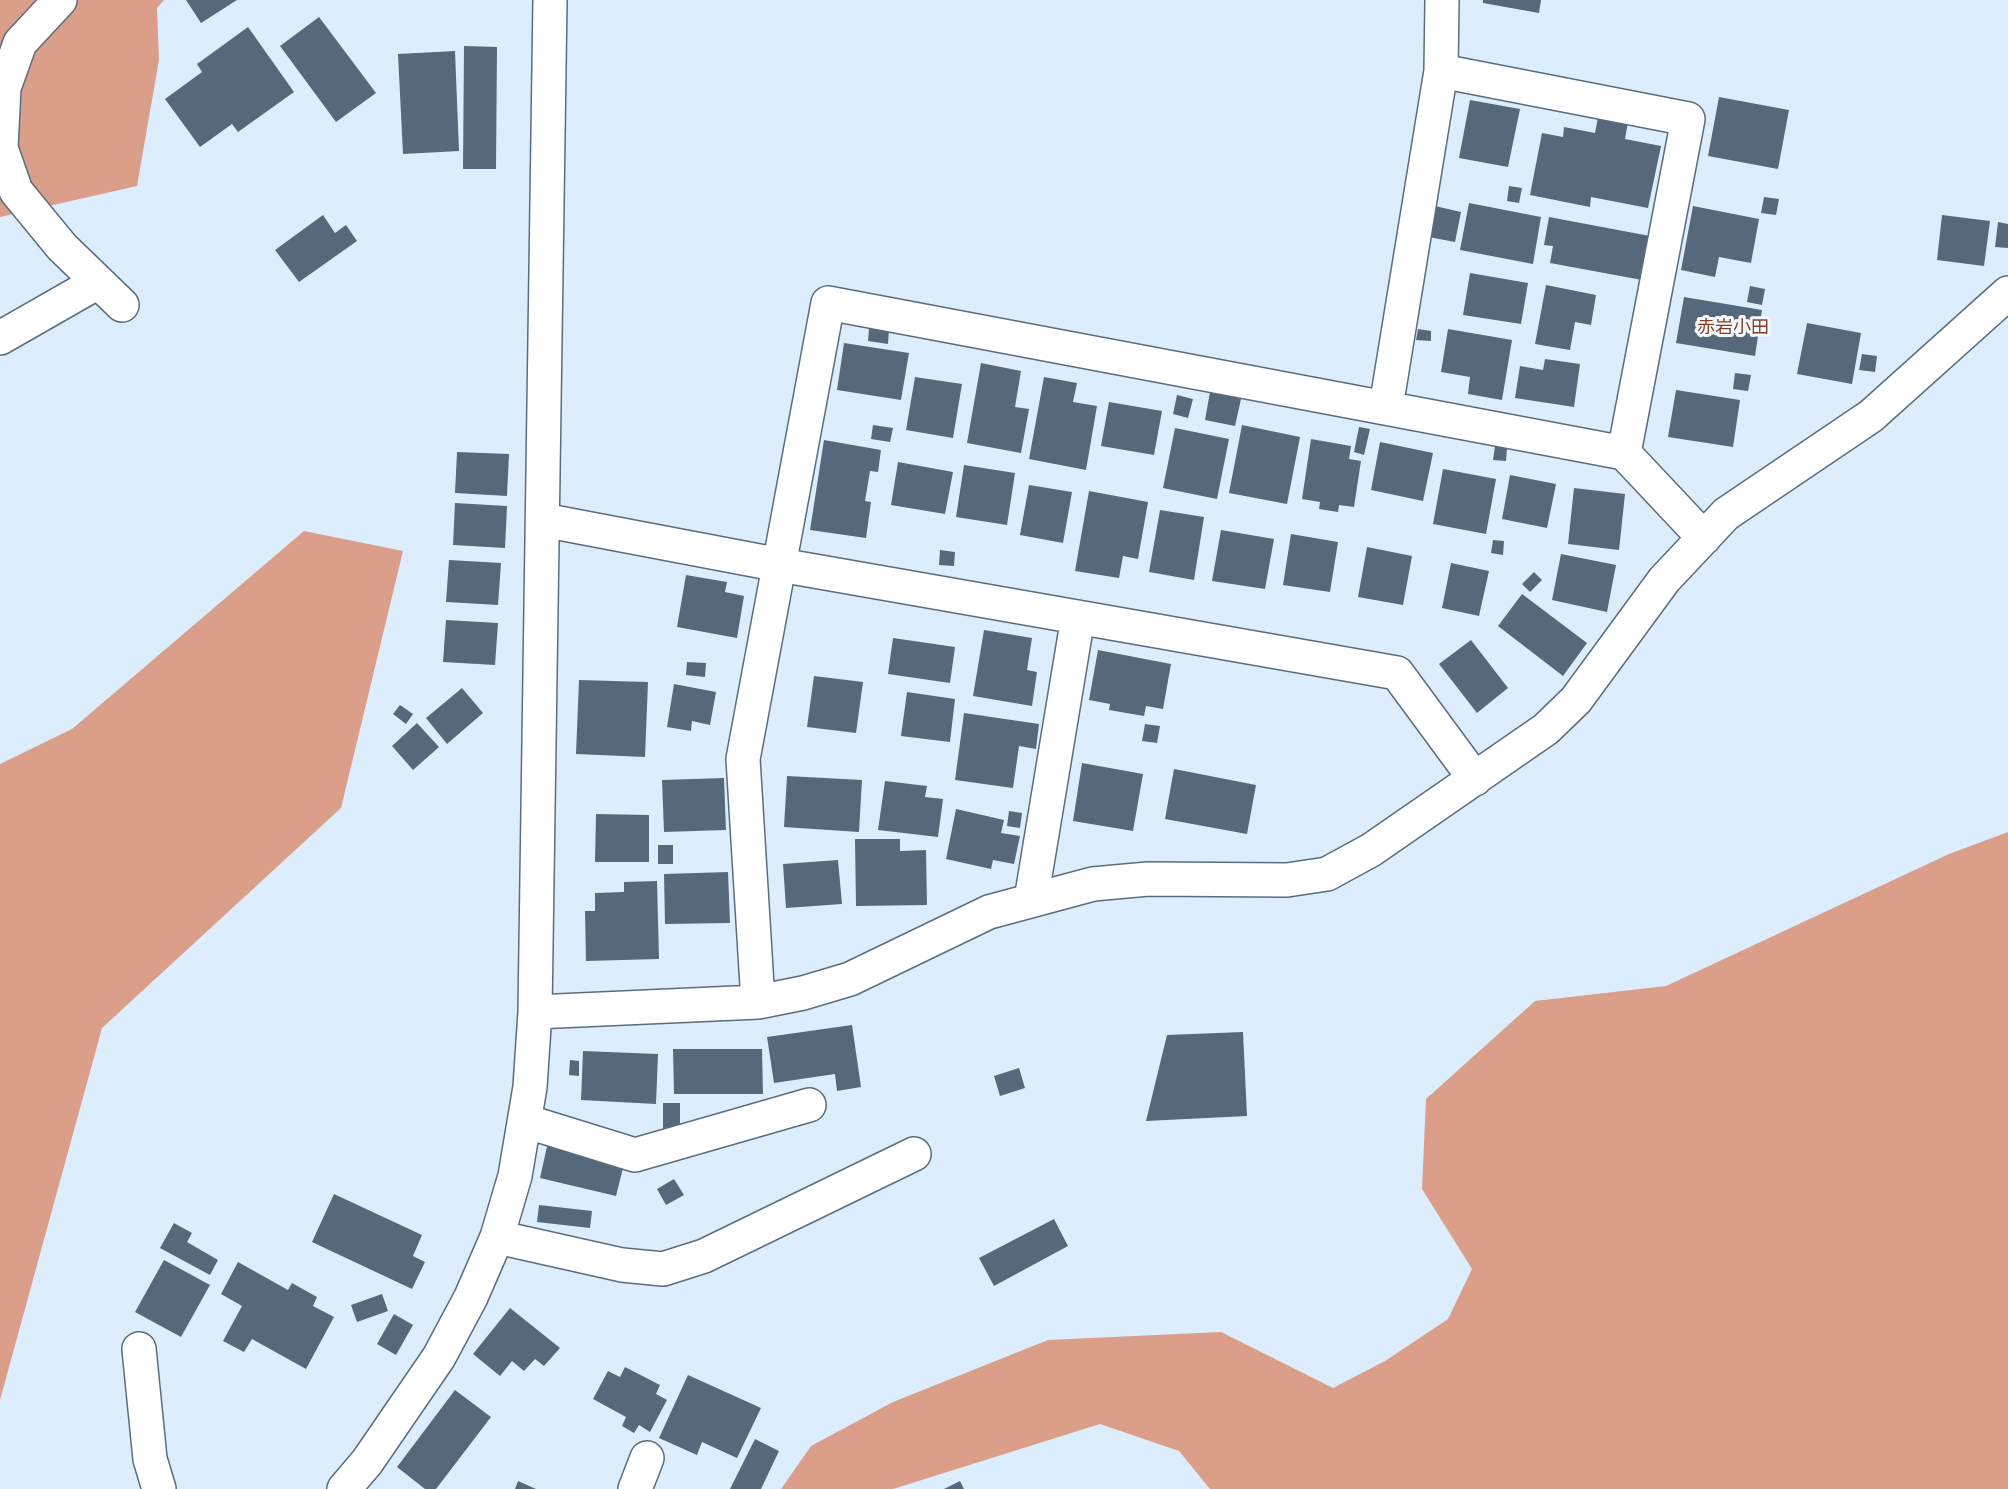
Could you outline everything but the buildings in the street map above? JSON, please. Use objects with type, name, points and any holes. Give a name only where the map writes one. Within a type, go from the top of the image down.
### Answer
[{"type":"street","points":[[60,0],[20,43],[4,88],[1,148],[16,191],[62,247],[122,305]]},
{"type":"street","points":[[344,1489],[370,1476],[439,1358],[471,1297],[497,1238],[515,1176],[530,1088],[535,1012],[550,0]]},
{"type":"street","points":[[1386,407],[1441,70],[1442,0]]},
{"type":"street","points":[[1441,70],[1688,119],[1624,453]]},
{"type":"street","points":[[0,338],[98,282]]},
{"type":"street","points":[[535,1012],[758,1002],[850,979],[989,912],[1093,884],[1148,879],[1287,880],[1327,874],[1371,850],[1546,729],[1576,700],[1664,580],[1726,514],[1871,416],[2008,293]]},
{"type":"street","points":[[758,1002],[743,759],[828,303],[1624,453],[1704,538]]},
{"type":"street","points":[[543,520],[780,565],[1397,673],[1475,779]]},
{"type":"street","points":[[1031,900],[1078,617]]},
{"type":"street","points":[[525,1121],[635,1155],[808,1105]]},
{"type":"street","points":[[497,1238],[622,1265],[663,1269],[704,1256],[914,1154]]},
{"type":"street","points":[[139,1349],[150,1459],[159,1489]]},
{"type":"street","points":[[635,1489],[648,1458]]},
{"type":"shaded area","points":[[0,0],[164,0],[157,8],[159,60],[137,186],[0,217]]},
{"type":"shaded area","points":[[304,531],[403,551],[341,808],[102,1028],[0,1400],[0,764],[72,729]]},
{"type":"shaded area","points":[[2008,832],[2008,1489],[1210,1489],[1179,1451],[1100,1424],[893,1489],[781,1489],[811,1446],[893,1402],[1048,1340],[1221,1332],[1333,1388],[1385,1361],[1448,1319],[1472,1269],[1422,1189],[1426,1099],[1535,1001],[1666,986],[1949,854]]},
{"type":"district","name":"赤岩小田","points":[[1733,328]]}]
